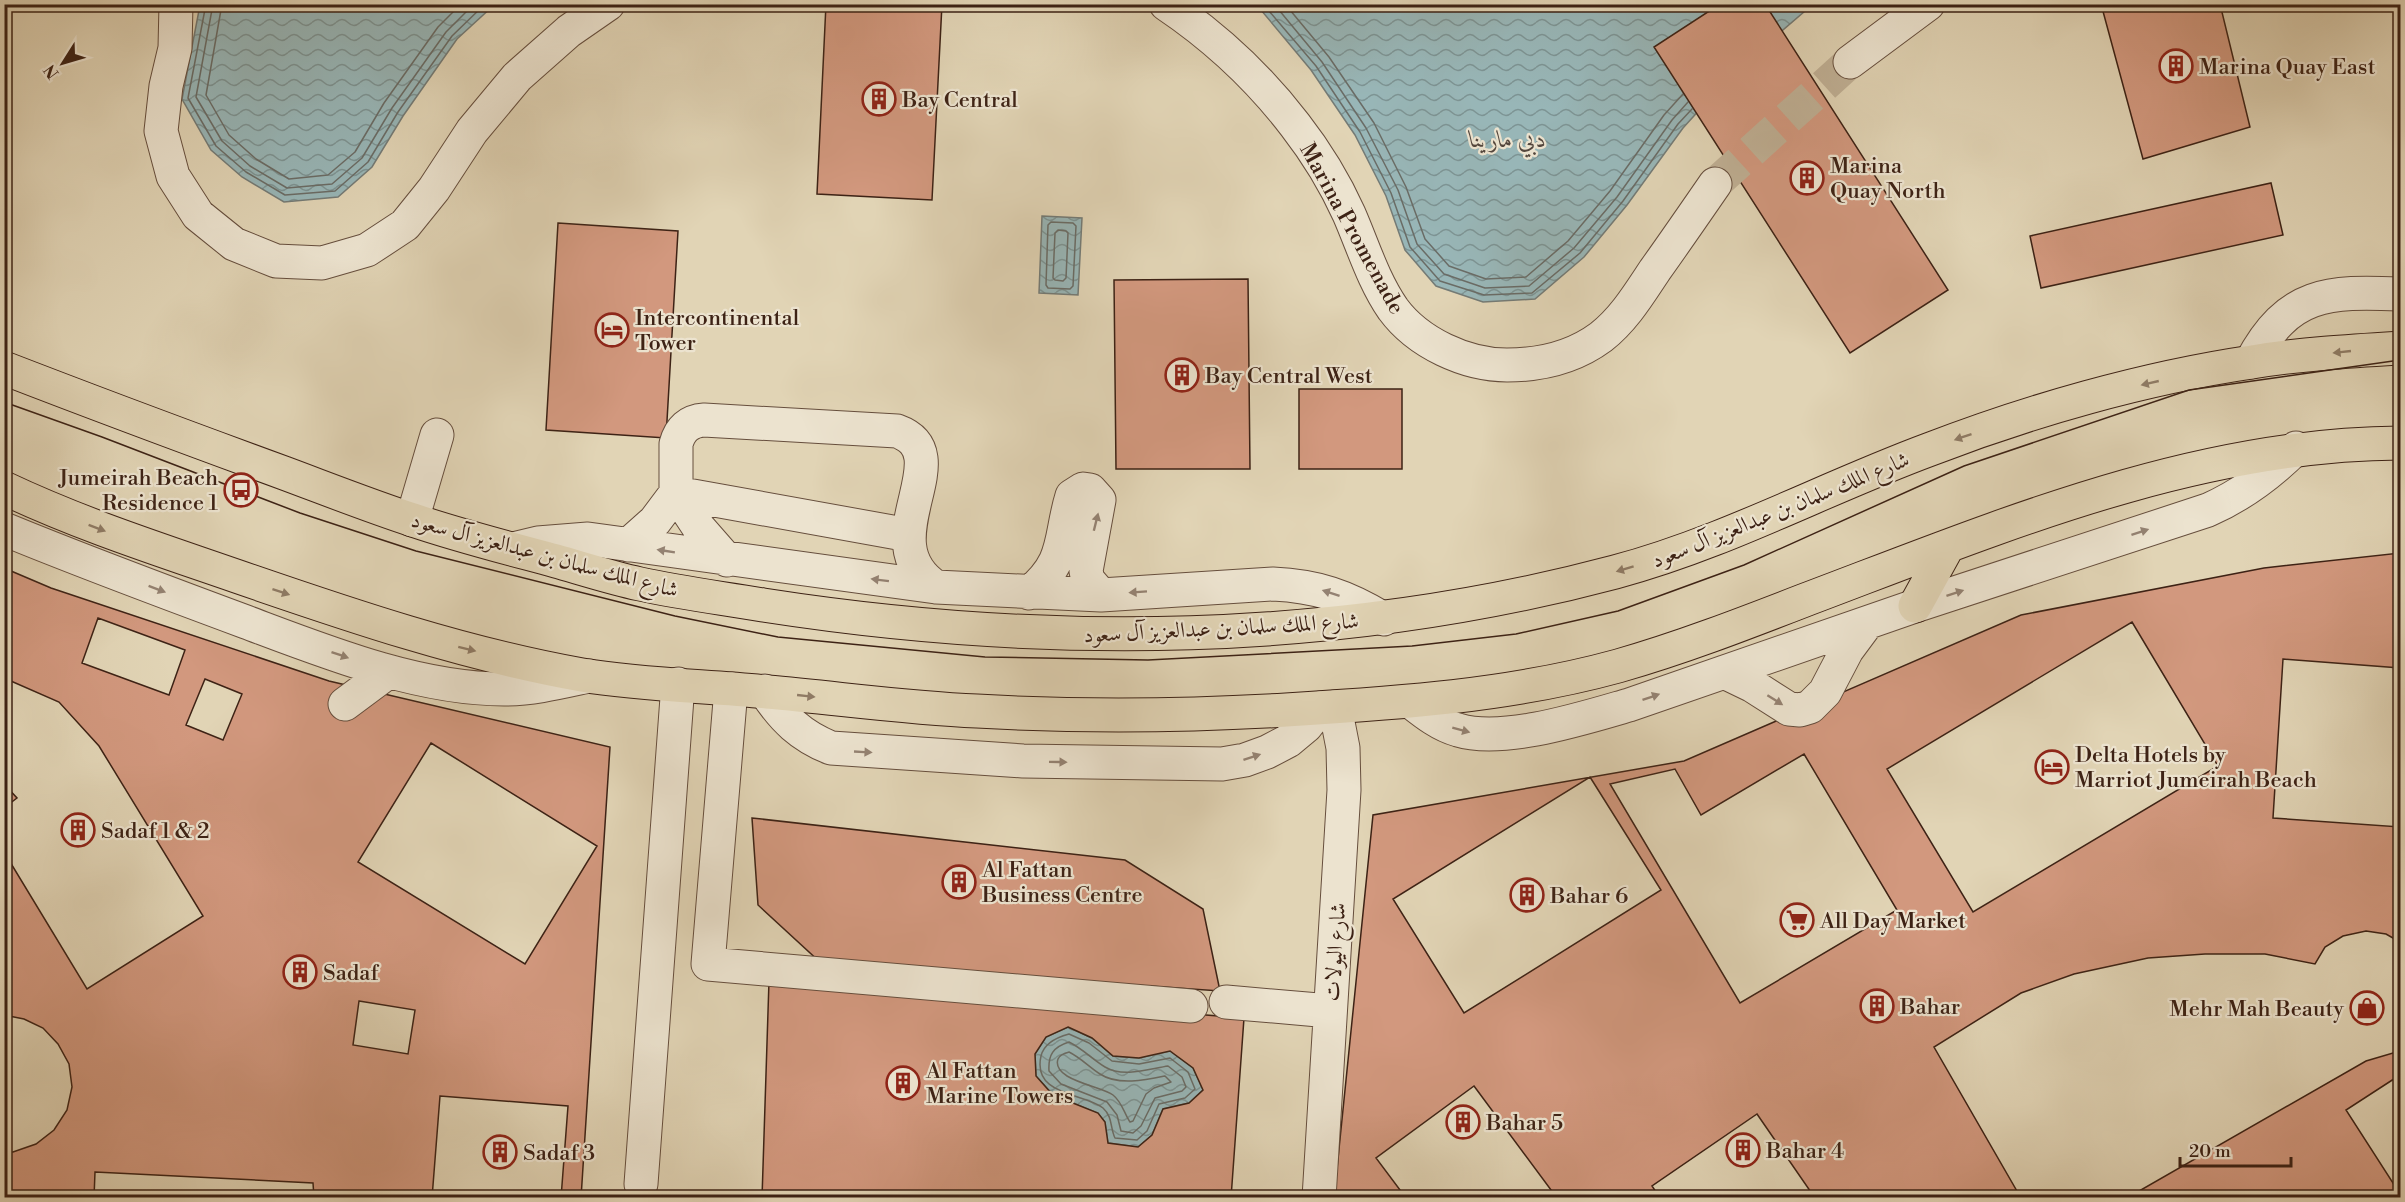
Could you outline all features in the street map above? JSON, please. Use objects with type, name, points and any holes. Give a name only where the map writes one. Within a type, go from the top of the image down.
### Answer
[{"type":"main road","name":"شارع الملك سلمان بن عبدالعزيز آل سعود","points":[[4,368],[412,520],[641,585],[825,615],[937,627],[1049,633],[1160,634],[1273,629],[1384,619],[1548,589],[1621,571],[1693,548],[1927,450],[2011,421],[2096,396],[2251,362],[2400,348]]},
{"type":"main road","points":[[4,488],[100,529],[353,615],[458,647],[589,676],[907,706],[1081,715],[1232,713],[1411,702],[1535,685],[1613,667],[1679,648],[1948,546],[2099,495],[2219,464],[2296,448],[2400,443]]},
{"type":"main road","points":[[1915,606],[1948,546]]},
{"type":"street","points":[[176,4],[175,48],[166,86],[161,132],[173,176],[198,215],[234,244],[276,261],[322,263],[367,250],[405,225],[434,189],[472,131],[517,77],[569,31],[608,4]]},
{"type":"street","name":"Marina Promenade","points":[[1166,4],[1225,49],[1261,85],[1295,125],[1324,168],[1344,204],[1376,278],[1394,310],[1421,336],[1455,355],[1492,365],[1531,365],[1567,356],[1600,337],[1628,310],[1715,184]]},
{"type":"street","points":[[1850,62],[1928,4]]},
{"type":"street","points":[[2251,362],[2263,340],[2280,321],[2301,306],[2324,296],[2350,292],[2400,294]]},
{"type":"street","points":[[727,560],[699,528],[676,493],[676,444],[678,436],[688,424],[696,421],[897,431],[914,441],[922,458],[909,535],[909,554],[923,579],[936,587]]},
{"type":"street","points":[[412,520],[437,435]]},
{"type":"street","points":[[1411,702],[1442,724],[1474,734],[1505,733],[1589,716],[2208,510],[2254,486],[2296,448]]},
{"type":"street","points":[[676,493],[909,535]]},
{"type":"street","points":[[628,545],[655,521],[676,493]]},
{"type":"street","points":[[4,529],[156,589],[388,672],[473,687],[504,689],[528,688],[589,676]]},
{"type":"street","points":[[513,549],[563,540],[588,540],[936,587],[1029,593],[1101,595],[1273,584],[1296,585],[1320,589],[1342,597],[1384,619]]},
{"type":"street","points":[[1029,593],[1047,576],[1073,558],[1101,595]]},
{"type":"street","points":[[1724,672],[1753,686],[1788,708],[1800,710],[1810,707],[1825,692],[1847,650],[1867,624]]},
{"type":"street","points":[[345,704],[388,672]]},
{"type":"street","points":[[641,1184],[678,684]]},
{"type":"street","points":[[731,689],[708,964],[1191,1006]]},
{"type":"street","points":[[765,691],[784,719],[798,732],[814,742],[831,748],[1023,761],[1198,764],[1245,760],[1288,741],[1328,707]]},
{"type":"street","name":"شارع اليولات","points":[[1319,1197],[1344,790],[1343,748],[1328,707]]},
{"type":"street","points":[[1226,1002],[1330,1011]]},
{"type":"water","points":[[200,5],[494,5],[457,39],[403,116],[372,167],[338,197],[284,202],[242,177],[211,150],[182,99]]},
{"type":"water","name":"دبي مارينا","points":[[1253,5],[1812,5],[1733,73],[1683,128],[1627,205],[1584,257],[1535,299],[1483,302],[1436,286],[1405,250],[1386,196],[1355,135],[1311,70],[1261,10]]},
{"type":"water","points":[[1042,216],[1082,218],[1078,295],[1039,293]]},
{"type":"water","points":[[1068,1027],[1092,1038],[1113,1056],[1139,1058],[1170,1051],[1193,1068],[1203,1090],[1189,1103],[1163,1109],[1152,1135],[1138,1147],[1108,1143],[1105,1122],[1098,1113],[1053,1095],[1036,1076],[1035,1054],[1046,1037]]},
{"type":"building","name":"Bay Central","points":[[826,4],[942,4],[932,200],[817,194]]},
{"type":"building","name":"Marina Quay North","points":[[1720,4],[1765,4],[1948,290],[1850,353],[1654,47]]},
{"type":"building","name":"Marina Quay East","points":[[2101,4],[2220,4],[2250,127],[2143,159]]},
{"type":"building","points":[[2400,115],[2400,188],[2394,188]]},
{"type":"building","points":[[2271,183],[2283,235],[2041,288],[2030,236]]},
{"type":"building","name":"Intercontinental Tower","points":[[558,223],[678,231],[666,438],[546,430]]},
{"type":"building","name":"Bay Central West","points":[[1248,279],[1250,469],[1116,469],[1114,280]]},
{"type":"building","points":[[1299,389],[1402,389],[1402,469],[1299,469]]},
{"type":"building","name":"Bahar","points":[[2400,553],[2400,1198],[1334,1198],[1373,815],[1684,761],[2021,615],[2264,568]]},
{"type":"building","name":"Sadaf","points":[[4,568],[51,588],[329,681],[610,747],[581,1198],[4,1198]]},
{"type":"building","points":[[98,618],[185,650],[169,695],[82,663]]},
{"type":"building","name":"Delta Hotels by Marriot Jumeirah Beach","points":[[2132,622],[2218,766],[1973,912],[1887,769]]},
{"type":"building","points":[[2283,659],[2400,668],[2400,827],[2273,818]]},
{"type":"building","name":"Sadaf 1 & 2","points":[[4,678],[59,702],[99,746],[203,916],[87,989],[4,852],[4,808],[17,798],[4,784]]},
{"type":"building","points":[[205,679],[242,694],[223,740],[186,725]]},
{"type":"building","points":[[431,743],[597,846],[525,964],[358,862]]},
{"type":"building","points":[[1804,754],[1897,910],[1740,1003],[1610,784],[1675,769],[1701,815]]},
{"type":"building","name":"Bahar 6","points":[[1590,777],[1661,890],[1464,1013],[1393,899]]},
{"type":"building","name":"Al Fattan Business Centre","points":[[752,818],[1125,860],[1203,909],[1220,991],[821,963],[758,905]]},
{"type":"building","points":[[2366,931],[2386,934],[2400,942],[2400,1051],[2366,1061],[2127,1198],[2021,1198],[1934,1047],[2021,993],[2074,974],[2148,958],[2205,954],[2265,954],[2315,964],[2325,947],[2343,936]]},
{"type":"building","name":"Al Fattan Marine Towers","points":[[769,981],[1244,1018],[1231,1198],[762,1198]],"holes":[[[1068,1027],[1092,1038],[1113,1056],[1139,1058],[1170,1051],[1193,1068],[1203,1090],[1189,1103],[1163,1109],[1152,1135],[1138,1147],[1108,1143],[1105,1122],[1098,1113],[1053,1095],[1036,1076],[1035,1054],[1046,1037]]]},
{"type":"building","points":[[359,1001],[415,1010],[408,1054],[353,1045]]},
{"type":"building","points":[[4,1015],[24,1019],[43,1028],[58,1044],[69,1064],[72,1087],[67,1110],[54,1130],[36,1144],[13,1152],[4,1152]]},
{"type":"building","points":[[2400,1075],[2400,1194],[2346,1110]]},
{"type":"building","name":"Bahar 5","points":[[1474,1086],[1557,1198],[1406,1198],[1376,1158]]},
{"type":"building","name":"Sadaf 3","points":[[440,1096],[568,1106],[561,1198],[432,1198]]},
{"type":"building","name":"Bahar 4","points":[[1757,1114],[1815,1198],[1660,1198],[1652,1186]]},
{"type":"building","points":[[95,1172],[313,1183],[314,1198],[94,1198]]},
{"type":"building","points":[[4,1193],[40,1197],[40,1198],[4,1198]]},
{"type":"tunnel","points":[[1715,184],[1850,62]]},
{"type":"tram line","points":[[4,402],[300,513],[416,551],[675,616],[778,637],[985,657],[1148,660],[1412,646],[1516,634],[1618,611],[1744,565],[1964,466],[2189,390],[2400,360]]},
{"type":"place","name":"Marina Quay East","points":[[2176,66]]},
{"type":"place","name":"Bay Central","points":[[879,99]]},
{"type":"place","name":"Marina Quay North","points":[[1807,178]]},
{"type":"place","name":"Intercontinental Tower","points":[[612,330]]},
{"type":"place","name":"Bay Central West","points":[[1182,375]]},
{"type":"place","name":"Jumeirah Beach Residence 1","points":[[241,490]]},
{"type":"place","name":"Delta Hotels by Marriot Jumeirah Beach","points":[[2052,767]]},
{"type":"place","name":"Sadaf 1 & 2","points":[[78,830]]},
{"type":"place","name":"Al Fattan Business Centre","points":[[959,882]]},
{"type":"place","name":"Bahar 6","points":[[1527,895]]},
{"type":"place","name":"All Day Market","points":[[1797,920]]},
{"type":"place","name":"Sadaf","points":[[300,972]]},
{"type":"place","name":"Bahar","points":[[1877,1006]]},
{"type":"place","name":"Mehr Mah Beauty","points":[[2367,1008]]},
{"type":"place","name":"Al Fattan Marine Towers","points":[[903,1083]]},
{"type":"place","name":"Bahar 5","points":[[1463,1122]]},
{"type":"place","name":"Bahar 4","points":[[1743,1150]]},
{"type":"place","name":"Sadaf 3","points":[[500,1152]]}]
